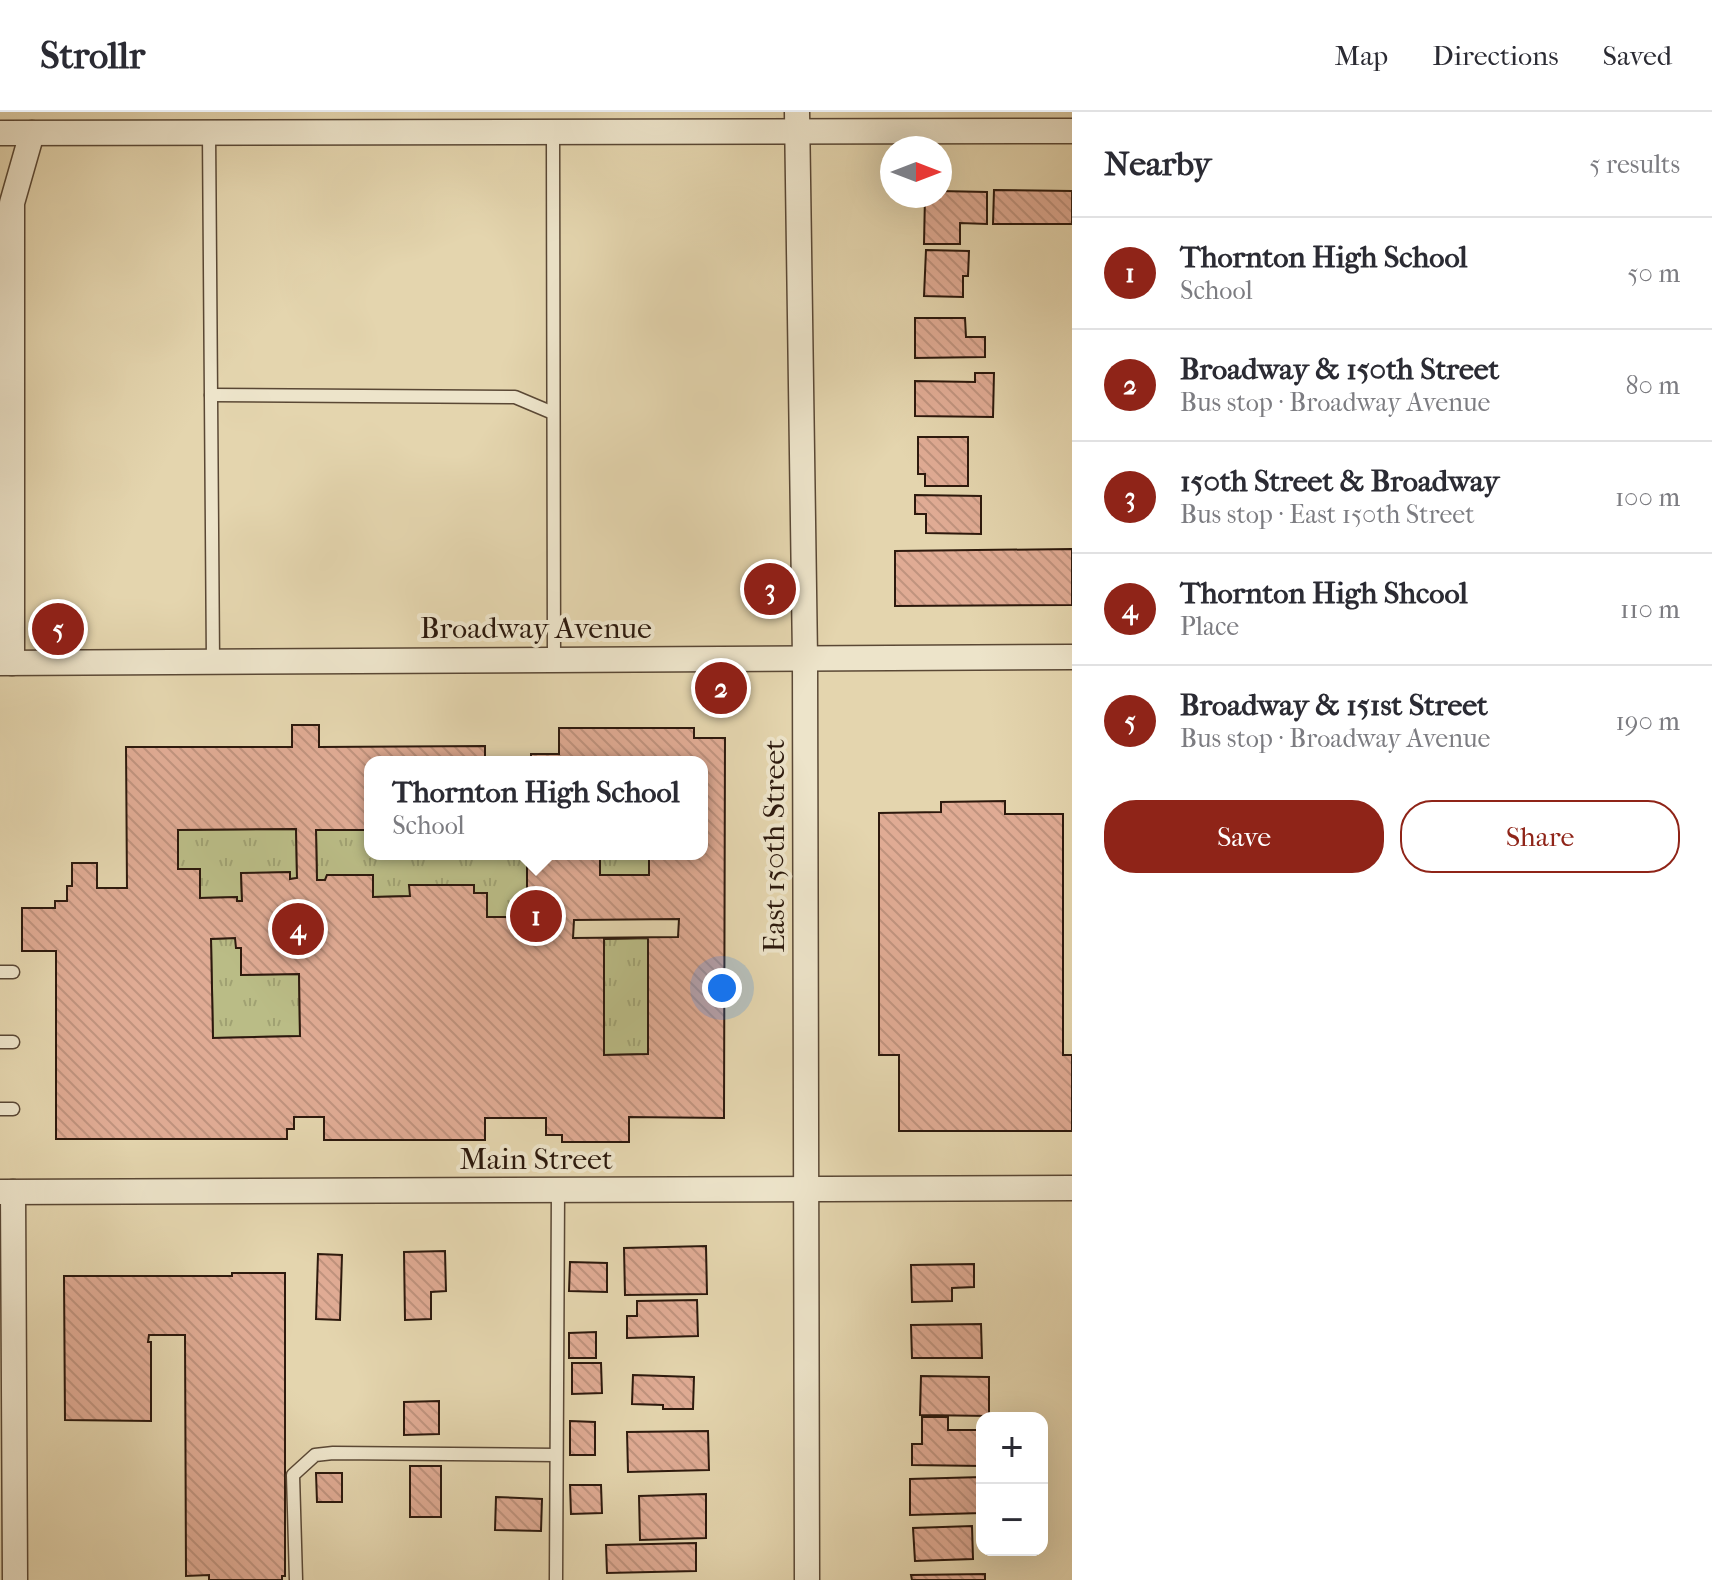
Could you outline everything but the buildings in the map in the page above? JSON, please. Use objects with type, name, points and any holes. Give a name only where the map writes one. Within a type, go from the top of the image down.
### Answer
[{"type":"street","points":[[0,133],[553,133],[797,123],[1046,126],[1072,131]]},
{"type":"street","name":"East 150th Street","points":[[797,123],[805,658],[807,1580]]},
{"type":"street","points":[[6,663],[12,203],[32,133]]},
{"type":"street","name":"Broadway Avenue","points":[[6,663],[1072,657]]},
{"type":"street","name":"Main Street","points":[[6,1192],[1072,1188]]},
{"type":"street","points":[[6,1192],[7,1447],[15,1580]]},
{"type":"lane","points":[[209,133],[213,662]]},
{"type":"lane","points":[[553,133],[554,661]]},
{"type":"lane","points":[[211,395],[515,397],[553,413]]},
{"type":"lane","points":[[556,1580],[558,1191]]},
{"type":"lane","points":[[296,1580],[293,1475],[315,1455],[556,1455]]},
{"type":"green space","points":[[296,829],[297,878],[290,879],[290,872],[241,874],[242,901],[237,901],[236,897],[200,898],[178,869],[178,830]]},
{"type":"green space","points":[[316,830],[364,830],[364,860],[527,860],[527,917],[487,917],[487,893],[474,893],[474,885],[410,885],[410,896],[373,897],[373,875],[327,875],[325,880],[317,880]]},
{"type":"green space","points":[[600,860],[649,860],[649,875],[600,875]]},
{"type":"green space","points":[[235,938],[241,948],[242,975],[299,974],[300,1036],[213,1038],[211,939]]},
{"type":"green space","points":[[648,938],[648,1054],[604,1055],[604,939]]},
{"type":"place","name":"150th Street & Broadway","points":[[770,589]]},
{"type":"place","name":"Broadway & 151st Street","points":[[58,629]]},
{"type":"place","name":"Broadway & 150th Street","points":[[721,688]]},
{"type":"place","name":"Thornton High School","points":[[536,916]]},
{"type":"place","name":"Thornton High Shcool","points":[[298,929]]}]
